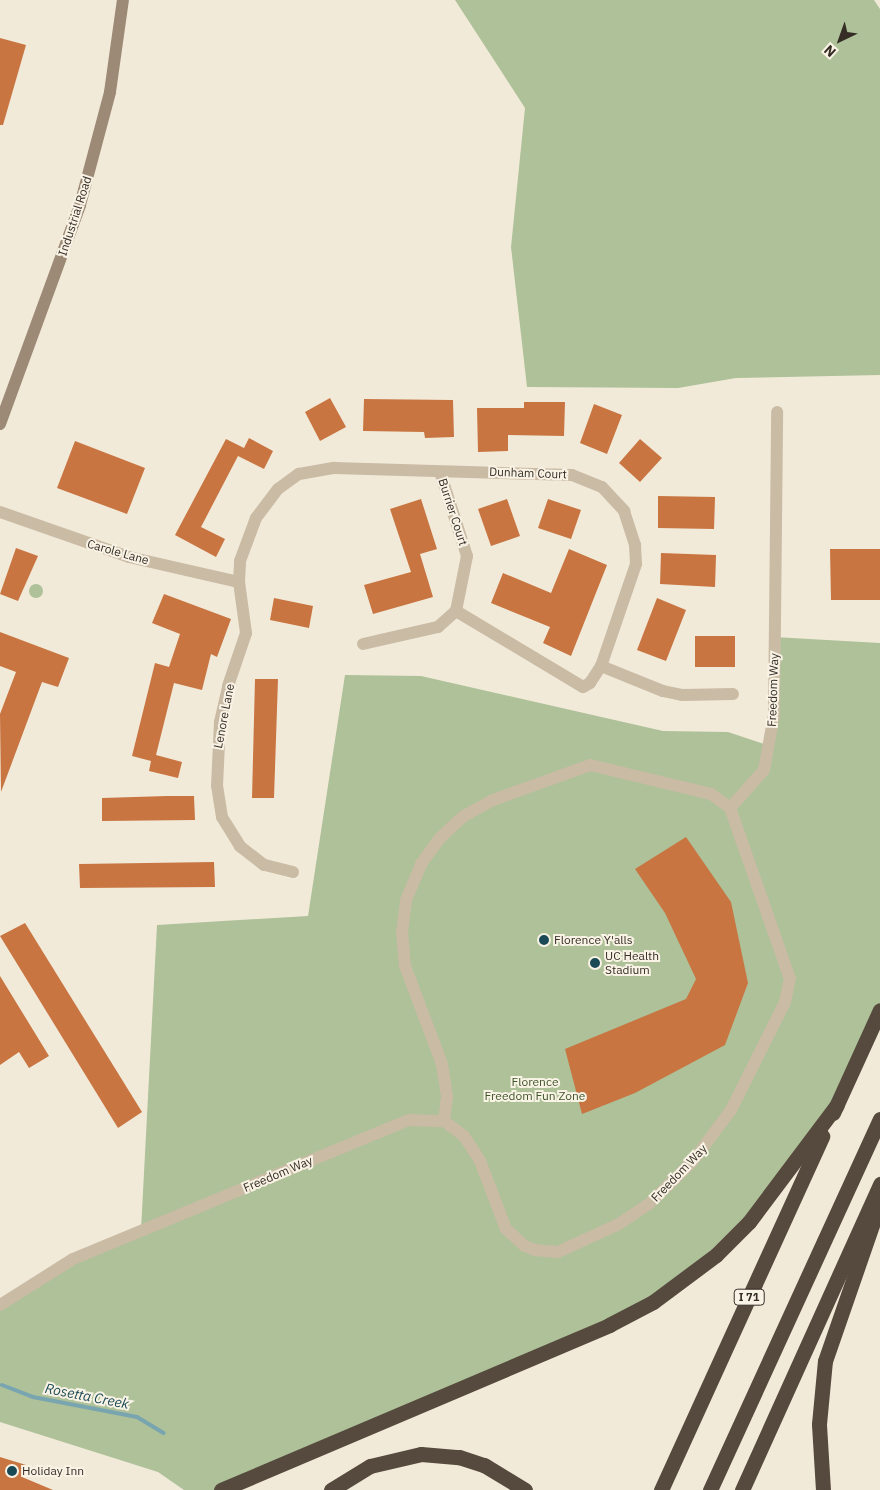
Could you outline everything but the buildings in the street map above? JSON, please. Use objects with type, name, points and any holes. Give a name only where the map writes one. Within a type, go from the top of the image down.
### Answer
[{"type":"highway","name":"I 71","points":[[661,1490],[880,1010]]},
{"type":"highway","points":[[221,1490],[609,1325],[653,1302],[703,1266],[749,1222],[837,1105]]},
{"type":"highway","points":[[710,1490],[880,1119]]},
{"type":"highway","points":[[742,1490],[880,1184]]},
{"type":"highway","points":[[823,1490],[819,1424],[825,1361],[880,1202]]},
{"type":"highway","points":[[331,1490],[370,1466],[420,1454],[459,1458],[484,1465],[525,1490]]},
{"type":"main road","name":"Industrial Road","points":[[0,424],[80,205],[110,92],[123,0]]},
{"type":"street","name":"Freedom Way","points":[[0,1305],[73,1259],[409,1120],[444,1121],[471,1145],[506,1229],[525,1246],[535,1250],[558,1252],[619,1224],[649,1204],[692,1162],[731,1110],[785,1002],[790,979],[730,808],[764,770],[774,715],[777,412]]},
{"type":"street","name":"Dunham Court","points":[[239,582],[240,561],[256,518],[278,489],[299,474],[334,468],[572,474],[602,487],[614,498],[630,527],[636,564],[601,666],[590,683],[577,686],[456,611]]},
{"type":"street","name":"Burrier Court","points":[[440,472],[467,556],[456,611]]},
{"type":"street","name":"Carole Lane","points":[[0,512],[129,557],[239,582]]},
{"type":"street","name":"Lenore Lane","points":[[239,582],[246,633],[228,686],[218,735],[217,786],[222,816],[229,833],[250,856],[264,865],[293,872]]},
{"type":"street","points":[[363,644],[438,627],[456,611]]},
{"type":"street","points":[[601,666],[663,691],[682,695],[732,694]]},
{"type":"street","points":[[444,1121],[447,1096],[442,1064],[405,966],[402,934],[406,900],[421,864],[440,838],[464,816],[493,800],[590,765],[711,794],[730,808]]},
{"type":"green space","points":[[455,0],[874,0],[880,9],[880,375],[736,378],[678,388],[527,387],[511,247],[525,108]]},
{"type":"green space","points":[[36,584],[41,586],[43,591],[41,596],[36,598],[31,596],[29,591],[31,586]]},
{"type":"green space","name":"UC Health Stadium","points":[[774,637],[880,643],[880,1010],[837,1105],[769,1199],[653,1302],[221,1490],[184,1490],[158,1472],[0,1422],[0,1305],[73,1259],[141,1230],[157,925],[308,916],[345,675],[421,676],[663,731],[728,732],[770,746]]},
{"type":"waterway","name":"Rosetta Creek","points":[[2,1385],[33,1397],[137,1417],[164,1433]]},
{"type":"place","name":"Florence Y'alls","points":[[544,940]]},
{"type":"place","name":"UC Health Stadium","points":[[595,963]]},
{"type":"place","name":"Holiday Inn","points":[[12,1471]]},
{"type":"park label","name":"Florence Freedom Fun Zone","points":[[535,1089]]}]
